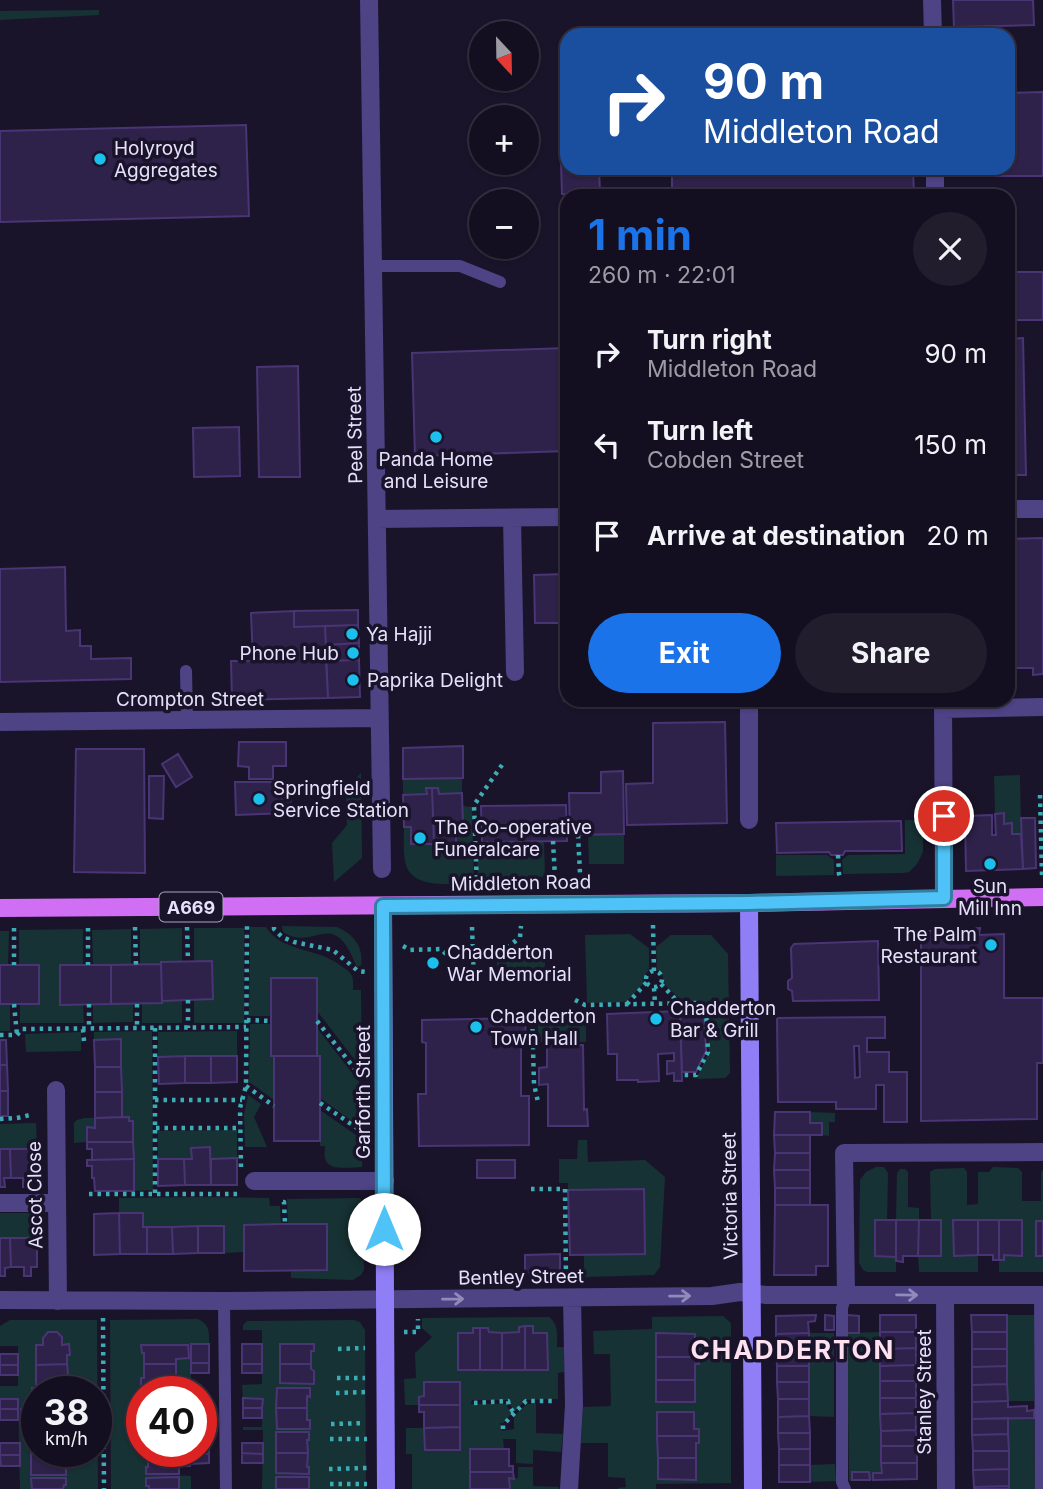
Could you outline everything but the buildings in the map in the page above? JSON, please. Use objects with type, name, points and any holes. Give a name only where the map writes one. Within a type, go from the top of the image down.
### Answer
[{"type":"main road","name":"Middleton Road","points":[[0,908],[749,903],[1043,897]]},
{"type":"street","name":"Peel Street","points":[[369,0],[382,869]]},
{"type":"street","points":[[932,0],[933,28]]},
{"type":"street","points":[[1015,509],[1043,509]]},
{"type":"street","points":[[377,519],[560,517]]},
{"type":"street","points":[[512,518],[516,672]]},
{"type":"street","points":[[1015,706],[1043,707]]},
{"type":"street","points":[[749,707],[749,820]]},
{"type":"street","points":[[943,707],[944,898]]},
{"type":"street","name":"Crompton Street","points":[[0,722],[379,718]]},
{"type":"street","name":"Victoria Street","points":[[749,903],[753,1489]]},
{"type":"street","name":"Garforth Street","points":[[378,1487],[384,1300],[383,906]]},
{"type":"street","name":"Ascot Close","points":[[55,1090],[58,1301]]},
{"type":"street","points":[[846,1294],[844,1153],[1043,1152]]},
{"type":"street","points":[[254,1181],[384,1181]]},
{"type":"street","points":[[0,1203],[56,1203]]},
{"type":"street","name":"Bentley Street","points":[[0,1300],[572,1298],[712,1296],[740,1292],[766,1295],[1041,1295]]},
{"type":"street","name":"Stanley Street","points":[[945,1296],[946,1489]]},
{"type":"street","points":[[569,1489],[574,1401],[572,1298]]},
{"type":"lane","points":[[374,266],[460,266],[500,282]]},
{"type":"lane","points":[[186,671],[187,720]]},
{"type":"lane","points":[[845,1489],[842,1482],[842,1308],[846,1294]]},
{"type":"lane","points":[[1041,1295],[1041,1489]]},
{"type":"lane","points":[[224,1301],[226,1489]]},
{"type":"path","points":[[477,887],[474,806],[502,765]]},
{"type":"path","points":[[1042,874],[1040,795],[1043,792]]},
{"type":"path","points":[[578,835],[580,873]]},
{"type":"path","points":[[553,841],[555,878]]},
{"type":"path","points":[[838,855],[841,880]]},
{"type":"path","points":[[241,1167],[240,1108],[246,1086],[247,906]]},
{"type":"path","points":[[274,922],[274,929],[282,937],[333,950],[358,971],[366,972]]},
{"type":"path","points":[[187,923],[188,961]]},
{"type":"path","points":[[135,924],[136,965]]},
{"type":"path","points":[[88,925],[88,965]]},
{"type":"path","points":[[653,925],[654,971]]},
{"type":"path","points":[[14,926],[15,965]]},
{"type":"path","points":[[472,926],[474,982]]},
{"type":"path","points":[[401,945],[410,950],[441,949],[450,958],[488,957],[505,951],[520,937],[521,926]]},
{"type":"path","points":[[627,1004],[647,982],[648,975],[654,971]]},
{"type":"path","points":[[654,971],[661,975],[661,984],[679,1003]]},
{"type":"path","points":[[647,982],[654,988]]},
{"type":"path","points":[[654,988],[661,984]]},
{"type":"path","points":[[654,988],[655,1003]]},
{"type":"path","points":[[188,1000],[188,1028]]},
{"type":"path","points":[[575,1000],[585,1005],[705,1004],[708,1052],[696,1074],[684,1075]]},
{"type":"path","points":[[14,1004],[17,1035]]},
{"type":"path","points":[[84,1041],[89,1004]]},
{"type":"path","points":[[137,1004],[137,1028]]},
{"type":"path","points":[[532,1012],[534,1084],[538,1102]]},
{"type":"path","points":[[247,1020],[272,1021]]},
{"type":"path","points":[[317,1021],[367,1085]]},
{"type":"path","points":[[17,1035],[22,1029],[246,1027]]},
{"type":"path","points":[[155,1028],[155,1194]]},
{"type":"path","points":[[0,1035],[17,1035]]},
{"type":"path","points":[[246,1086],[274,1105]]},
{"type":"path","points":[[156,1100],[242,1100]]},
{"type":"path","points":[[320,1103],[367,1136]]},
{"type":"path","points":[[0,1119],[30,1115]]},
{"type":"path","points":[[156,1128],[240,1128]]},
{"type":"path","points":[[531,1189],[565,1189],[566,1281]]},
{"type":"path","points":[[89,1194],[241,1194]]},
{"type":"path","points":[[275,1203],[284,1202],[285,1224]]},
{"type":"path","points":[[102,1301],[104,1489]]},
{"type":"path","points":[[400,1332],[418,1332],[418,1315]]},
{"type":"path","points":[[338,1349],[369,1348]]},
{"type":"path","points":[[337,1378],[370,1378]]},
{"type":"path","points":[[336,1393],[370,1392]]},
{"type":"path","points":[[474,1403],[508,1401],[514,1413]]},
{"type":"path","points":[[503,1429],[503,1425],[526,1401],[574,1401]]},
{"type":"path","points":[[331,1424],[370,1422]]},
{"type":"path","points":[[330,1439],[370,1438]]},
{"type":"path","points":[[329,1469],[370,1468]]},
{"type":"path","points":[[330,1484],[378,1487]]},
{"type":"green space","points":[[99,10],[99,15],[0,20],[0,11]]},
{"type":"green space","points":[[361,773],[362,858],[334,882],[332,843],[347,825],[346,788]]},
{"type":"green space","points":[[1020,775],[1021,834],[1012,834],[1012,824],[1004,824],[1004,814],[995,814],[994,776]]},
{"type":"green space","points":[[462,778],[462,793],[439,794],[438,788],[427,788],[427,794],[403,795],[403,779]]},
{"type":"green space","points":[[462,806],[472,807],[474,883],[433,883],[415,877],[408,871],[405,861],[404,827],[411,827],[412,844],[456,843],[456,827]]},
{"type":"green space","points":[[905,820],[923,820],[923,852],[909,872],[843,874],[842,860],[848,855],[905,854]]},
{"type":"green space","points":[[588,834],[624,834],[624,864],[589,864]]},
{"type":"green space","points":[[477,842],[544,842],[545,876],[519,882],[478,884]]},
{"type":"green space","points":[[776,855],[827,855],[834,860],[834,875],[776,876]]},
{"type":"green space","points":[[282,926],[337,927],[348,933],[359,946],[361,965],[356,965],[339,937],[322,934],[305,938],[294,937],[283,932]]},
{"type":"green space","points":[[250,927],[266,927],[281,941],[332,960],[349,972],[353,979],[353,990],[361,990],[362,1069],[317,1011],[317,978],[272,978],[271,1016],[249,1016]]},
{"type":"green space","points":[[182,928],[182,962],[140,965],[140,929]]},
{"type":"green space","points":[[194,928],[244,928],[244,1023],[194,1023],[194,1000],[213,998],[212,961],[194,961]]},
{"type":"green space","points":[[83,929],[83,965],[60,966],[60,1004],[83,1004],[84,1023],[20,1023],[20,1005],[39,1004],[39,965],[19,965],[19,930]]},
{"type":"green space","points":[[131,929],[131,965],[93,965],[92,930]]},
{"type":"green space","points":[[0,931],[9,931],[8,966],[0,965]]},
{"type":"green space","points":[[630,934],[649,948],[649,969],[643,978],[643,984],[626,1002],[587,1003],[585,935]]},
{"type":"green space","points":[[671,935],[711,935],[728,954],[730,1073],[725,1078],[698,1079],[709,1052],[707,1004],[703,1001],[682,1001],[665,985],[661,971],[657,970],[656,947]]},
{"type":"green space","points":[[520,947],[528,947],[537,959],[545,959],[545,966],[539,974],[504,974],[497,966],[497,960],[507,959]]},
{"type":"green space","points":[[182,1000],[182,1023],[142,1023],[142,1004]]},
{"type":"green space","points":[[0,1004],[10,1004],[10,1031],[0,1031]]},
{"type":"green space","points":[[93,1004],[133,1004],[133,1022],[93,1023]]},
{"type":"green space","points":[[586,1017],[586,1042],[538,1042],[538,1018]]},
{"type":"green space","points":[[250,1024],[271,1024],[274,1100],[249,1082]]},
{"type":"green space","points":[[317,1028],[363,1087],[363,1129],[320,1098]]},
{"type":"green space","points":[[152,1031],[153,1190],[134,1191],[133,1122],[129,1121],[129,1117],[122,1117],[121,1040],[94,1040],[94,1032]]},
{"type":"green space","points":[[237,1031],[237,1056],[158,1057],[158,1032]]},
{"type":"green space","points":[[81,1032],[81,1051],[26,1052],[25,1034]]},
{"type":"green space","points":[[248,1095],[261,1104],[254,1117],[267,1147],[245,1147],[244,1115]]},
{"type":"green space","points":[[320,1110],[363,1140],[362,1167],[340,1168],[327,1162],[325,1146],[320,1146]]},
{"type":"green space","points":[[810,1112],[835,1113],[835,1122],[829,1122],[829,1136],[822,1135],[822,1123],[810,1123]]},
{"type":"green space","points":[[84,1118],[95,1118],[95,1128],[87,1128],[87,1142],[74,1143],[74,1123]]},
{"type":"green space","points":[[36,1123],[37,1149],[0,1149],[0,1124]]},
{"type":"green space","points":[[237,1130],[237,1158],[211,1159],[210,1147],[192,1148],[192,1159],[158,1159],[158,1131]]},
{"type":"green space","points":[[578,1140],[587,1140],[588,1162],[645,1160],[665,1177],[660,1267],[654,1275],[584,1277],[584,1255],[645,1254],[644,1189],[568,1190],[568,1183],[559,1183],[559,1159],[577,1159]]},
{"type":"green space","points":[[876,1167],[884,1167],[888,1173],[887,1220],[875,1220],[875,1256],[896,1257],[896,1272],[867,1272],[859,1263],[860,1180],[866,1172]]},
{"type":"green space","points":[[993,1167],[1018,1168],[1022,1172],[1022,1201],[1041,1201],[1043,1170],[1043,1221],[1036,1221],[1036,1255],[1043,1256],[1043,1272],[999,1272],[999,1260],[1004,1260],[1004,1255],[1022,1255],[1021,1220],[953,1220],[954,1255],[978,1255],[978,1272],[919,1272],[918,1256],[941,1255],[941,1220],[931,1220],[930,1172],[935,1169],[964,1168],[967,1172],[967,1205],[978,1204],[978,1172],[989,1172]]},
{"type":"green space","points":[[900,1169],[908,1172],[908,1207],[919,1208],[919,1220],[896,1220],[897,1173]]},
{"type":"green space","points":[[119,1198],[269,1198],[270,1206],[280,1206],[281,1224],[244,1225],[244,1252],[224,1253],[224,1226],[143,1227],[143,1213],[119,1213]]},
{"type":"green space","points":[[360,1198],[363,1203],[364,1270],[361,1275],[353,1280],[291,1278],[291,1270],[327,1270],[327,1225],[288,1224],[287,1199]]},
{"type":"green space","points":[[0,1213],[37,1213],[37,1238],[0,1238]]},
{"type":"green space","points":[[1007,1315],[1035,1315],[1034,1401],[1008,1401]]},
{"type":"green space","points":[[723,1316],[731,1323],[731,1483],[656,1484],[656,1489],[618,1489],[626,1487],[625,1478],[608,1477],[608,1443],[581,1443],[583,1407],[611,1406],[610,1354],[594,1354],[593,1331],[652,1329],[652,1317]],"holes":[[[656,1334],[695,1334],[699,1364],[695,1364]],[[657,1412],[694,1412],[694,1429],[699,1429],[695,1479],[658,1479]]]},
{"type":"green space","points":[[549,1317],[557,1330],[557,1347],[564,1347],[564,1372],[558,1373],[558,1399],[526,1400],[515,1411],[509,1400],[472,1400],[471,1404],[507,1404],[512,1413],[500,1423],[502,1431],[514,1429],[514,1416],[527,1404],[536,1404],[536,1433],[563,1434],[561,1452],[533,1450],[533,1464],[516,1463],[516,1439],[503,1439],[504,1449],[470,1450],[470,1489],[412,1489],[412,1454],[406,1454],[406,1428],[424,1428],[425,1450],[460,1449],[459,1382],[424,1382],[424,1396],[419,1397],[419,1405],[405,1405],[404,1379],[416,1378],[415,1353],[432,1337],[422,1328],[422,1318]],"holes":[[[533,1326],[533,1333],[547,1333],[548,1370],[458,1370],[458,1333],[473,1333],[473,1328],[488,1328],[489,1332],[519,1332],[519,1327]]]},
{"type":"green space","points":[[198,1319],[207,1326],[209,1344],[191,1344],[191,1376],[176,1376],[176,1359],[188,1358],[188,1345],[142,1345],[144,1376],[126,1376],[126,1467],[148,1467],[146,1474],[191,1476],[191,1489],[179,1489],[179,1477],[147,1478],[146,1486],[149,1486],[149,1489],[111,1489],[110,1320]]},
{"type":"green space","points":[[10,1320],[97,1320],[97,1376],[68,1376],[69,1345],[62,1345],[62,1337],[57,1332],[48,1332],[43,1338],[43,1345],[36,1345],[36,1376],[21,1376],[21,1467],[33,1467],[32,1475],[65,1475],[63,1467],[98,1467],[98,1489],[63,1489],[66,1478],[32,1478],[32,1489],[20,1489],[18,1399],[0,1399],[0,1386],[18,1386],[18,1346],[0,1346],[0,1326]]},
{"type":"green space","points":[[247,1321],[360,1322],[365,1330],[366,1489],[309,1489],[309,1477],[276,1477],[276,1489],[262,1489],[263,1430],[243,1430],[243,1427],[262,1427],[263,1399],[243,1398],[242,1385],[262,1384],[262,1330],[243,1330]],"holes":[[[280,1344],[314,1344],[314,1351],[311,1351],[314,1384],[280,1383]],[[277,1388],[310,1388],[310,1396],[307,1396],[309,1428],[277,1428]],[[277,1432],[309,1432],[309,1473],[276,1473]]]},
{"type":"green space","points":[[880,1332],[882,1473],[873,1473],[873,1480],[870,1480],[869,1472],[852,1472],[852,1480],[849,1481],[847,1333]]},
{"type":"green space","points":[[809,1333],[834,1333],[834,1417],[809,1416]]},
{"type":"green space","points":[[1008,1418],[1034,1418],[1035,1489],[1009,1489]]},
{"type":"green space","points":[[835,1464],[836,1481],[810,1482],[810,1465]]},
{"type":"green space","points":[[518,1467],[533,1467],[533,1486],[559,1489],[510,1489],[509,1478],[518,1478]]},
{"type":"place","name":"Holyroyd Aggregates","points":[[100,159]]},
{"type":"place","name":"Panda Home and Leisure","points":[[436,437]]},
{"type":"place","name":"Ya Hajji","points":[[352,634]]},
{"type":"place","name":"Phone Hub","points":[[353,653]]},
{"type":"place","name":"Paprika Delight","points":[[353,680]]},
{"type":"place","name":"Springfield Service Station","points":[[259,799]]},
{"type":"place","name":"The Co-operative Funeralcare","points":[[420,838]]},
{"type":"place","name":"Sun Mill Inn","points":[[990,864]]},
{"type":"place","name":"The Palm Restaurant","points":[[991,945]]},
{"type":"place","name":"Chadderton War Memorial","points":[[433,963]]},
{"type":"place","name":"Chadderton Bar & Grill","points":[[656,1019]]},
{"type":"place","name":"Chadderton Town Hall","points":[[476,1027]]},
{"type":"district","name":"CHADDERTON","points":[[793,1349]]},
{"type":"route","points":[[384,1229],[383,906],[749,903],[944,898],[944,816]]}]
